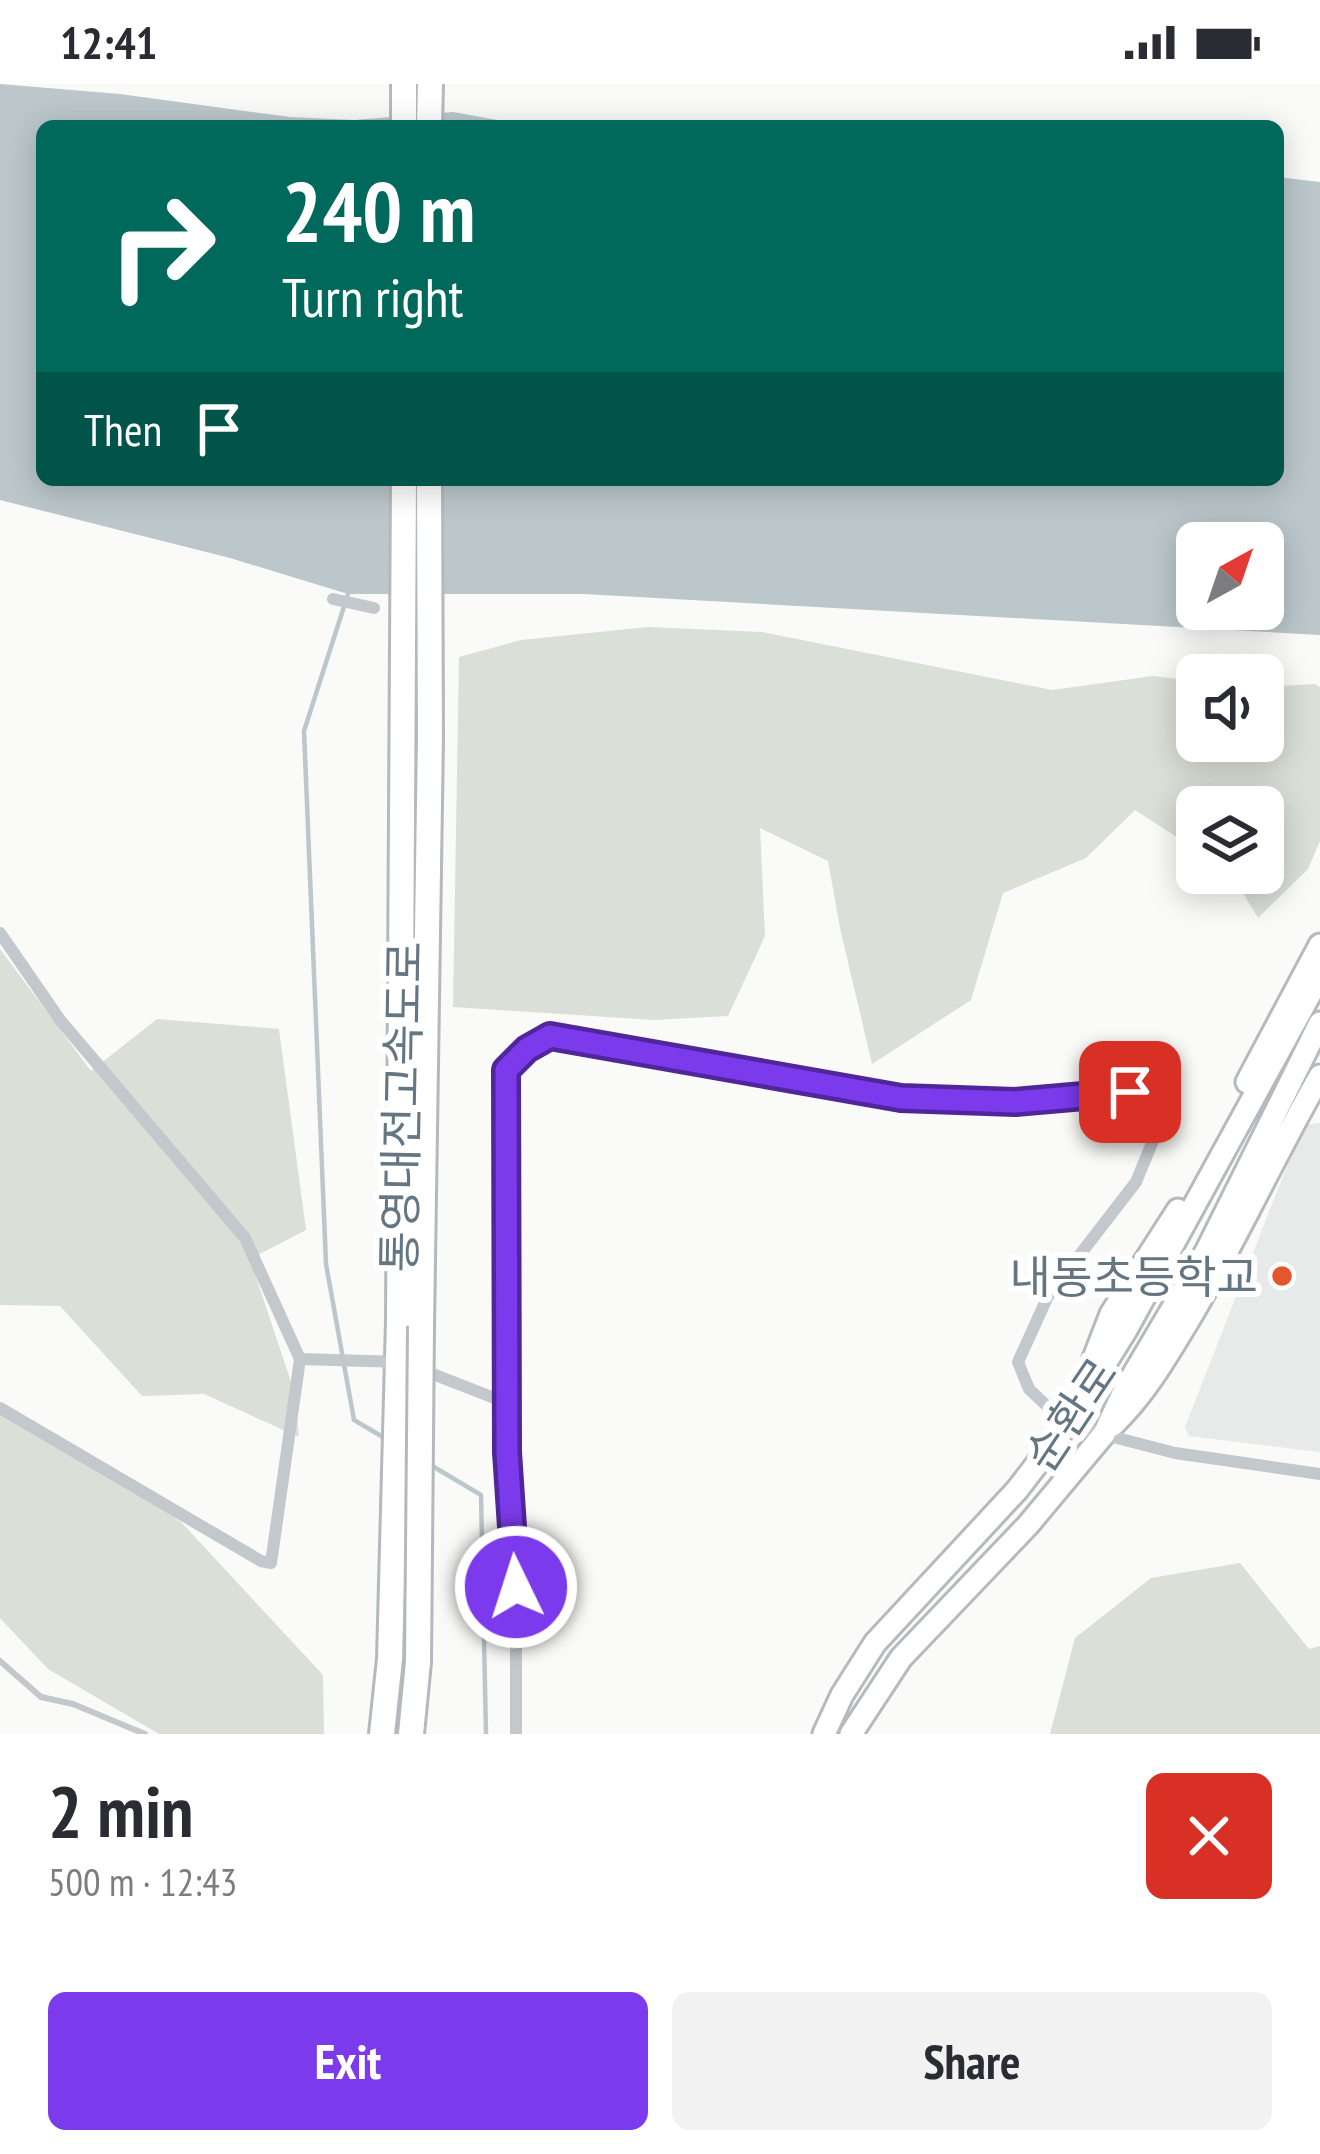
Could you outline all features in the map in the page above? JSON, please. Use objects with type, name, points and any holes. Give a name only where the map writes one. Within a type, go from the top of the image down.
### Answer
[{"type":"highway","points":[[404,84],[404,120]]},
{"type":"highway","points":[[429,120],[430,84]]},
{"type":"highway","name":"통영대전고속도로","points":[[404,486],[410,1324],[418,1662],[411,1734]]},
{"type":"highway","name":"통영대전고속도로","points":[[382,1734],[390,1659],[398,1360],[410,1324],[430,737],[429,486]]},
{"type":"main road","points":[[1067,1425],[1111,1314],[1190,1191],[1320,945]]},
{"type":"main road","points":[[1282,1069],[1320,976]]},
{"type":"main road","points":[[1282,1069],[1320,1023]]},
{"type":"main road","name":"순환로","points":[[824,1734],[874,1643],[1017,1490],[1067,1425],[1282,1069]]},
{"type":"main road","name":"순환로","points":[[851,1734],[901,1658],[1028,1525],[1104,1434],[1126,1387],[1207,1250],[1282,1069]]},
{"type":"main road","points":[[1104,1434],[1141,1398],[1220,1268],[1320,1076]]},
{"type":"street","points":[[333,599],[374,608]]},
{"type":"street","points":[[0,933],[60,1020],[244,1238],[300,1359],[271,1562],[261,1561],[156,1503],[0,1408]]},
{"type":"street","points":[[516,1734],[516,1587],[507,1403],[506,1070],[527,1049],[550,1036],[901,1098],[1015,1102],[1130,1092],[1152,1100],[1156,1131],[1136,1182],[1048,1296],[1018,1362],[1029,1389],[1067,1425],[1174,1453],[1320,1474]]},
{"type":"street","points":[[300,1359],[398,1360],[507,1403]]},
{"type":"lane","points":[[0,1660],[41,1696],[145,1734]]},
{"type":"shaded area","points":[[0,84],[354,120],[36,120],[36,486],[1284,486],[1284,178],[1320,182],[1320,635],[1230,630],[1284,630],[1284,522],[1176,522],[1176,627],[583,594],[348,594],[230,558],[0,500]]},
{"type":"shaded area","points":[[453,112],[497,120],[354,120]]},
{"type":"shaded area","points":[[648,627],[762,632],[1052,690],[1153,676],[1176,679],[1176,762],[1284,762],[1284,686],[1315,684],[1320,687],[1320,841],[1308,869],[1284,893],[1284,786],[1176,786],[1176,836],[1135,810],[1086,858],[1003,893],[971,1000],[872,1064],[828,861],[760,828],[765,936],[728,1016],[654,1020],[453,1007],[459,657],[521,640]]},
{"type":"shaded area","points":[[1244,894],[1282,894],[1258,918]]},
{"type":"shaded area","points":[[0,949],[91,1071],[157,1019],[279,1029],[306,1230],[250,1259],[294,1391],[299,1437],[204,1394],[142,1396],[60,1306],[0,1305]]},
{"type":"shaded area","name":"내동초등학교","points":[[1320,1123],[1320,1452],[1189,1436],[1185,1427],[1303,1125]]},
{"type":"shaded area","points":[[0,1405],[65,1442],[181,1522],[323,1675],[324,1734],[159,1734],[48,1669],[0,1618]]},
{"type":"shaded area","points":[[1240,1563],[1309,1649],[1320,1646],[1320,1734],[1050,1734],[1075,1638],[1151,1578]]},
{"type":"waterway","points":[[348,594],[304,731],[326,1264],[354,1420],[388,1440]]},
{"type":"waterway","points":[[429,1464],[481,1495],[486,1734]]},
{"type":"place","name":"내동초등학교","points":[[1282,1276]]},
{"type":"route","points":[[516,1587],[507,1452],[506,1070],[527,1049],[550,1036],[901,1098],[1015,1102],[1130,1092]]}]
